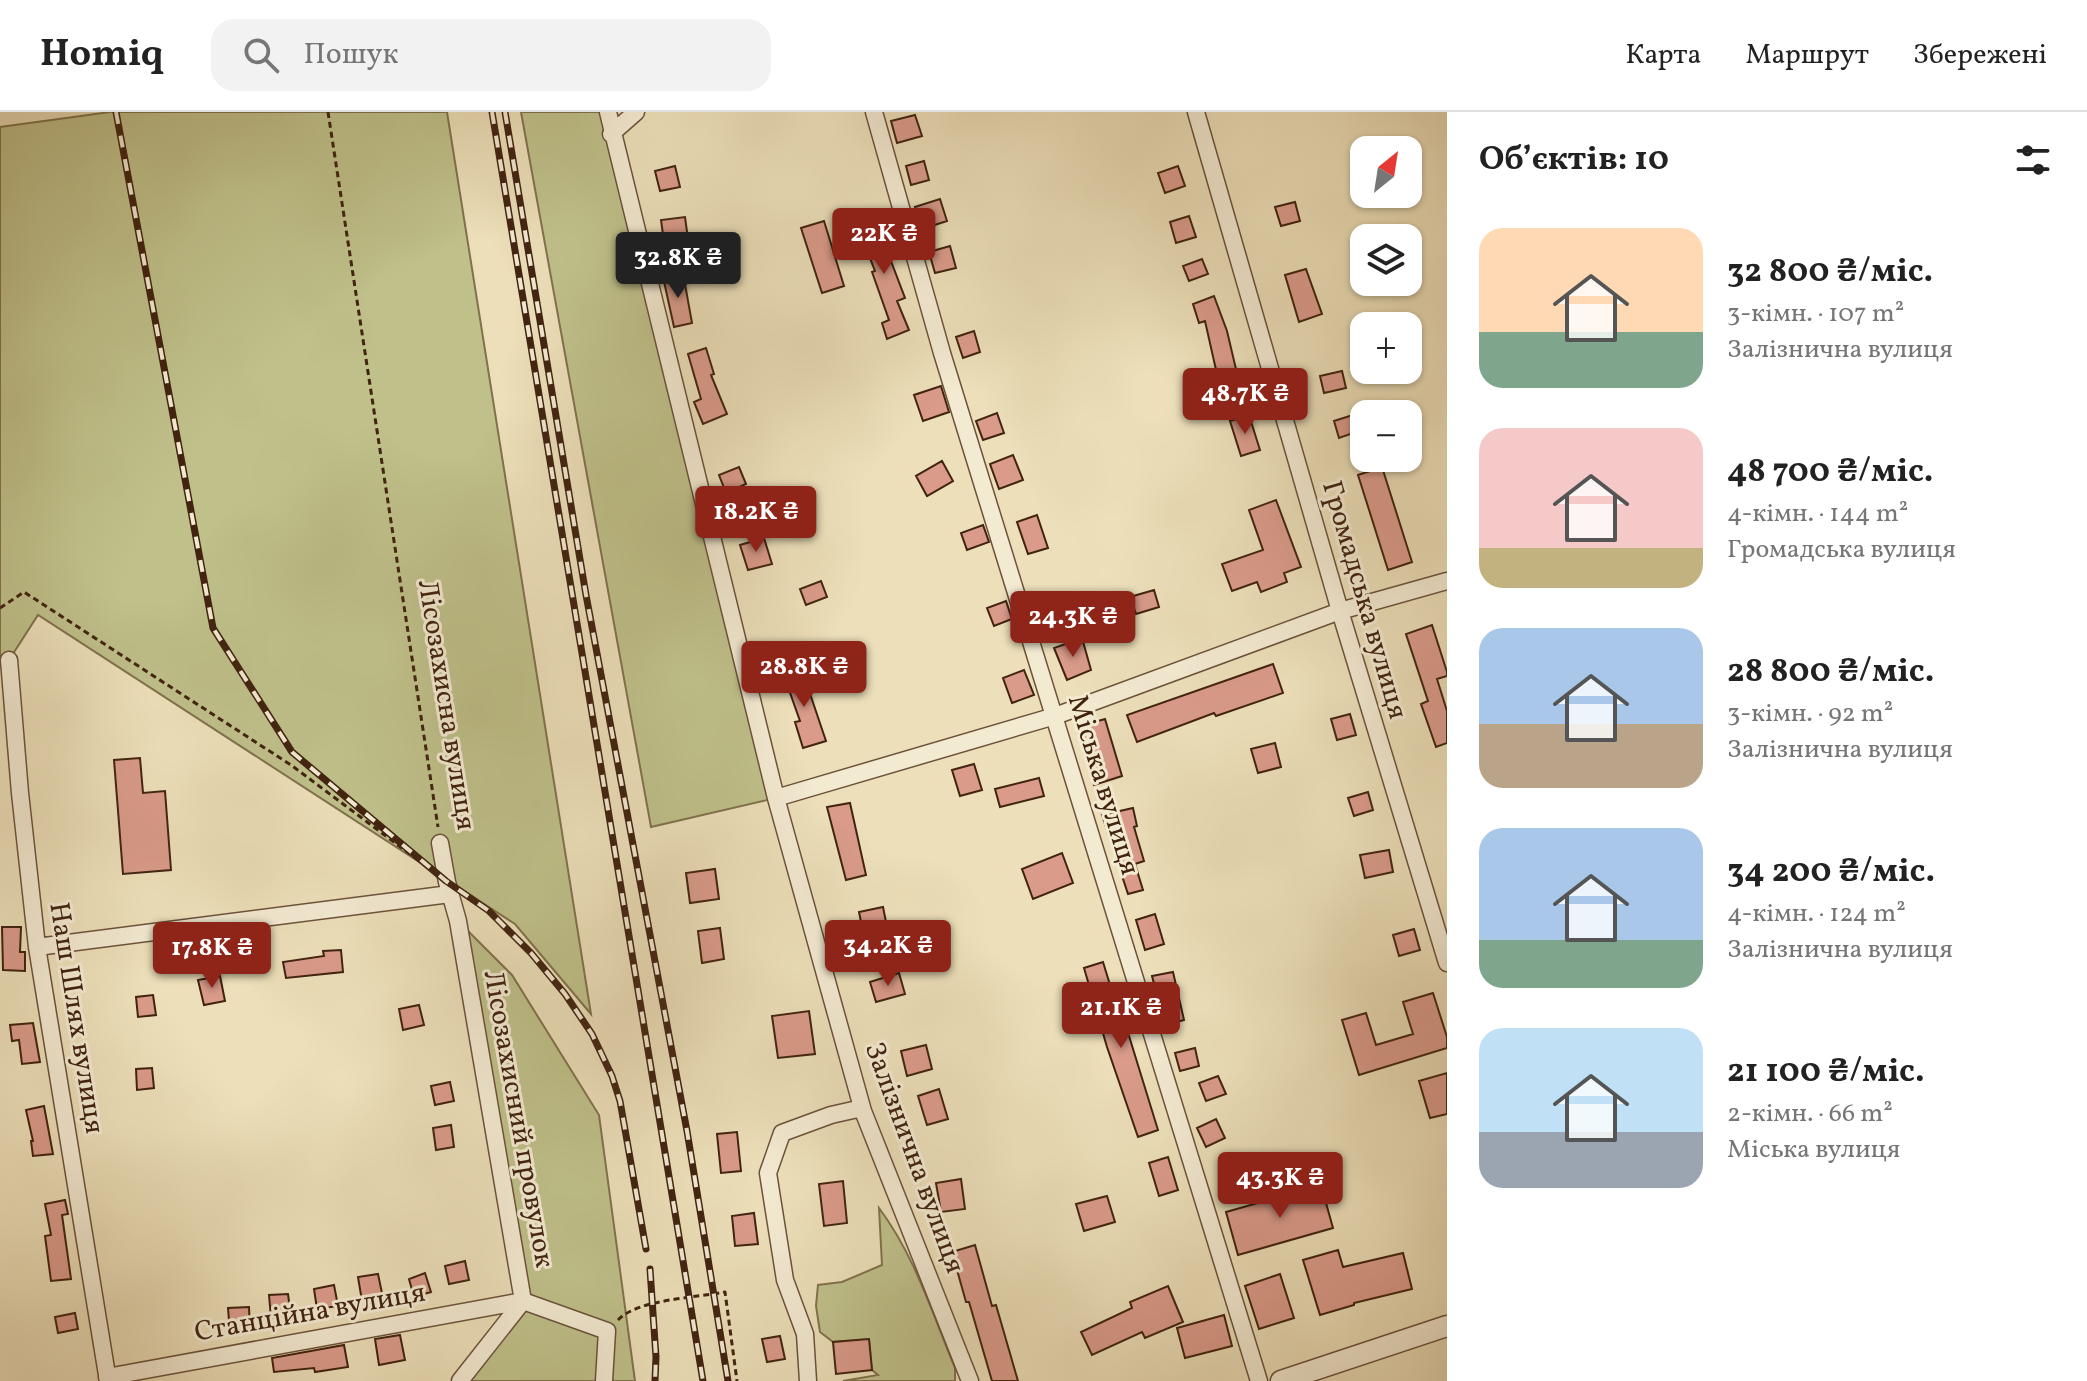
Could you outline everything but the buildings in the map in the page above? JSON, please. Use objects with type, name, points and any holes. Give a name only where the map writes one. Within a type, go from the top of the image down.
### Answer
[{"type":"street","name":"Залізнична вулиця","points":[[608,112],[776,798],[862,1108],[970,1381]]},
{"type":"street","points":[[611,134],[636,112]]},
{"type":"street","name":"Міська вулиця","points":[[874,112],[942,353],[1259,1381]]},
{"type":"street","name":"Громадська вулиця","points":[[1196,112],[1340,611],[1447,963]]},
{"type":"street","points":[[776,798],[1055,716],[1340,611],[1447,581]]},
{"type":"street","name":"Наш Шлях вулиця","points":[[9,660],[37,947],[107,1379]]},
{"type":"street","name":"Лісозахисна вулиця","points":[[440,843],[448,888]]},
{"type":"street","points":[[37,947],[448,888]]},
{"type":"street","name":"Лісозахисний провулок","points":[[448,888],[458,921],[523,1301],[460,1381]]},
{"type":"street","points":[[808,1381],[805,1334],[785,1280],[768,1173],[782,1133],[831,1115],[862,1108]]},
{"type":"street","points":[[523,1301],[607,1331],[604,1381]]},
{"type":"street","name":"Станційна вулиця","points":[[107,1379],[523,1301]]},
{"type":"street","points":[[1281,1381],[1447,1326]]},
{"type":"path","name":"Лісозахисна вулиця","points":[[328,112],[440,843]]},
{"type":"path","points":[[0,608],[24,592],[291,765],[448,888]]},
{"type":"path","points":[[607,1331],[625,1312],[652,1303],[725,1292],[737,1381]]},
{"type":"green space","points":[[110,112],[447,112],[591,1014],[515,924],[38,615],[9,660],[0,656],[0,127]]},
{"type":"green space","points":[[521,112],[608,112],[776,798],[651,827]]},
{"type":"green space","points":[[458,921],[512,975],[599,1115],[635,1381],[460,1381],[523,1300]]},
{"type":"green space","points":[[879,1208],[892,1226],[922,1285],[955,1368],[955,1381],[843,1381],[878,1375],[872,1370],[869,1339],[833,1342],[820,1332],[816,1306],[818,1285],[842,1282],[882,1265]]},
{"type":"railway","points":[[116,112],[213,628],[292,752],[446,881],[489,911],[531,953],[565,994],[592,1034],[620,1101],[646,1249]]},
{"type":"railway","points":[[492,112],[703,1381]]},
{"type":"railway","points":[[505,112],[586,595],[687,1131],[728,1381]]},
{"type":"railway","points":[[650,1269],[655,1381]]}]
